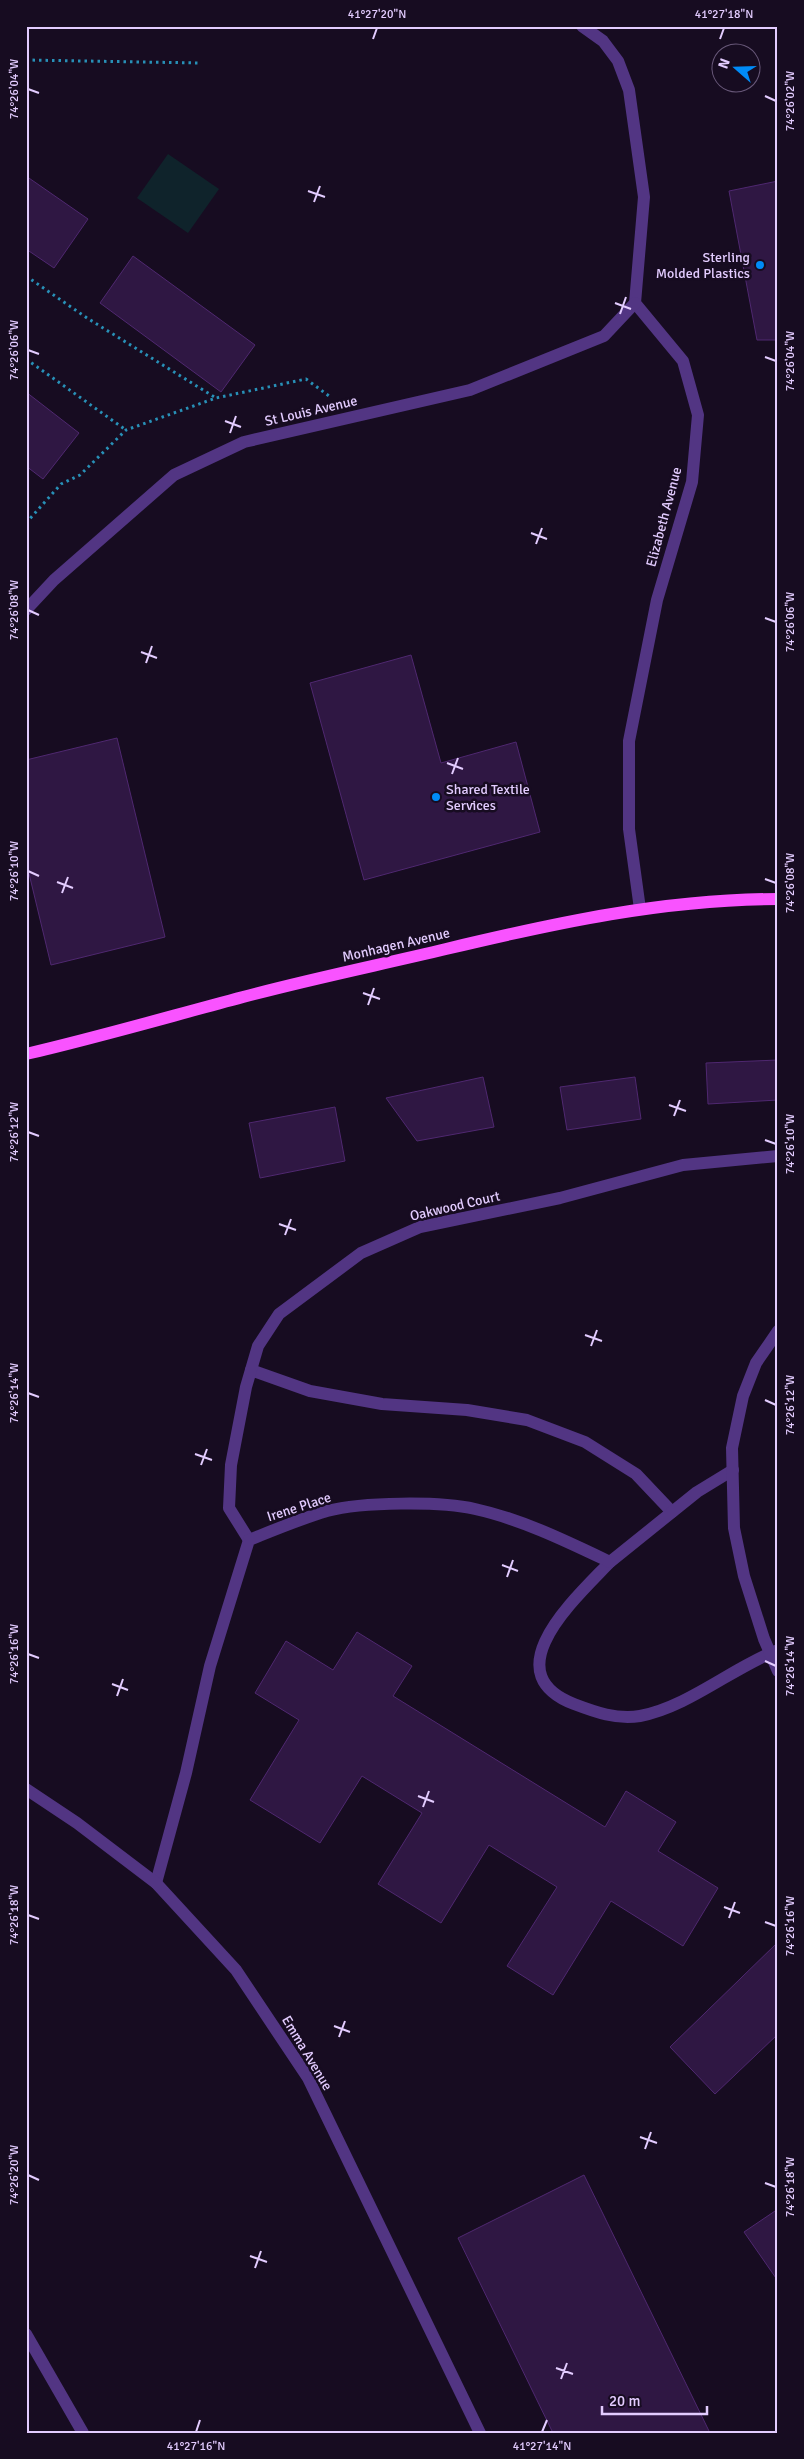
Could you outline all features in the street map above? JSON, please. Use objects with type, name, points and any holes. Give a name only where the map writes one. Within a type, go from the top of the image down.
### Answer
[{"type":"main road","name":"Monhagen Avenue","points":[[26,1054],[95,1038],[245,996],[540,927],[640,909],[735,899],[778,899]]},
{"type":"street","points":[[582,26],[603,41],[618,60],[629,90],[644,196],[634,302]]},
{"type":"street","name":"St Louis Avenue","points":[[26,610],[54,580],[174,475],[244,442],[470,390],[604,336],[634,302]]},
{"type":"street","name":"Elizabeth Avenue","points":[[634,302],[683,361],[698,415],[692,482],[658,600],[629,741],[629,829],[640,909]]},
{"type":"street","name":"Oakwood Court","points":[[249,1540],[229,1508],[232,1465],[251,1370],[258,1346],[280,1314],[362,1253],[420,1227],[560,1198],[683,1165],[778,1156]]},
{"type":"street","points":[[778,1331],[756,1363],[743,1396],[732,1448],[734,1528],[744,1576],[774,1652],[778,1671]]},
{"type":"street","points":[[251,1370],[310,1391],[382,1404],[467,1410],[527,1420],[585,1442],[636,1474],[672,1512]]},
{"type":"street","points":[[732,1470],[697,1492],[610,1562],[548,1633],[540,1655],[539,1675],[548,1690],[571,1703],[607,1716],[640,1716],[675,1704],[774,1652]]},
{"type":"street","name":"Irene Place","points":[[249,1540],[329,1511],[380,1505],[424,1504],[474,1508],[512,1520],[610,1562]]},
{"type":"street","points":[[156,1883],[186,1774],[210,1666],[249,1540]]},
{"type":"street","name":"Emma Avenue","points":[[26,1789],[77,1822],[156,1883],[236,1970],[308,2078],[480,2433]]},
{"type":"street","points":[[26,2334],[83,2433]]},
{"type":"path","points":[[26,60],[200,62]]},
{"type":"path","points":[[26,276],[87,318],[216,398]]},
{"type":"path","points":[[26,358],[126,430]]},
{"type":"path","points":[[26,523],[61,484],[80,476],[126,430],[216,398],[306,379],[335,400]]},
{"type":"shaded area","points":[[168,154],[219,189],[188,233],[137,198]]},
{"type":"building","points":[[26,176],[88,219],[54,268],[26,249]]},
{"type":"building","name":"Sterling Molded Plastics","points":[[778,181],[778,340],[757,340],[729,191]]},
{"type":"building","points":[[133,256],[255,345],[221,392],[100,303]]},
{"type":"building","points":[[26,392],[79,433],[43,479],[26,466]]},
{"type":"building","name":"Shared Textile Services","points":[[411,655],[441,763],[516,742],[540,832],[364,880],[310,683]]},
{"type":"building","points":[[117,738],[165,937],[51,965],[26,861],[26,760]]},
{"type":"building","points":[[778,1060],[778,1100],[708,1104],[706,1063]]},
{"type":"building","points":[[483,1077],[494,1127],[417,1141],[386,1098]]},
{"type":"building","points":[[635,1077],[641,1119],[567,1130],[560,1087]]},
{"type":"building","points":[[335,1107],[345,1161],[260,1178],[249,1123]]},
{"type":"building","points":[[357,1632],[412,1666],[393,1696],[605,1827],[626,1791],[676,1822],[658,1851],[718,1888],[683,1946],[611,1901],[553,1995],[507,1966],[557,1887],[489,1845],[441,1923],[378,1884],[422,1813],[362,1776],[320,1843],[250,1800],[299,1720],[255,1693],[286,1641],[333,1670]]},
{"type":"building","points":[[776,1944],[778,2034],[715,2094],[670,2047]]},
{"type":"building","points":[[584,2175],[710,2433],[553,2433],[458,2238]]},
{"type":"building","points":[[778,2209],[778,2281],[744,2232]]},
{"type":"place","name":"Sterling Molded Plastics","points":[[760,265]]},
{"type":"place","name":"Shared Textile Services","points":[[436,797]]}]
